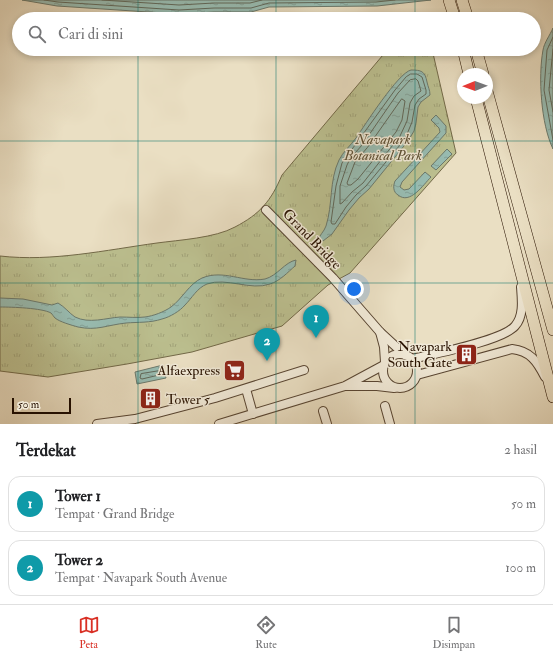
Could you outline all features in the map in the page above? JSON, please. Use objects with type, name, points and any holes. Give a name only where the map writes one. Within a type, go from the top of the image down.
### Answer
[{"type":"main road","points":[[449,0],[453,12]]},
{"type":"main road","points":[[462,0],[466,12]]},
{"type":"main road","points":[[465,56],[468,68]]},
{"type":"main road","points":[[478,56],[481,68]]},
{"type":"main road","points":[[478,104],[552,395]]},
{"type":"main road","points":[[490,104],[553,330]]},
{"type":"street","name":"Grand Bridge","points":[[266,210],[332,278],[380,332],[408,357]]},
{"type":"street","points":[[219,424],[345,386],[385,364],[389,358],[395,355],[408,357],[451,350],[508,332],[515,326],[521,317],[521,292],[517,259]]},
{"type":"street","points":[[380,332],[384,347],[385,364],[383,374],[388,384],[396,388]]},
{"type":"street","points":[[477,343],[481,357]]},
{"type":"street","points":[[417,375],[512,349],[520,350],[526,352],[538,364],[552,395]]},
{"type":"street","points":[[451,350],[455,364]]},
{"type":"street","points":[[345,386],[377,386],[402,389],[408,387],[413,383],[417,375],[416,366],[408,357]]},
{"type":"street","points":[[97,424],[136,421],[246,389],[304,370]]},
{"type":"street","points":[[246,389],[252,414]]},
{"type":"street","points":[[385,406],[390,424]]},
{"type":"street","points":[[324,411],[327,424]]},
{"type":"green space","name":"Navapark Botanical Park","points":[[382,56],[434,56],[456,153],[350,273],[328,285],[282,326],[192,352],[48,377],[0,371],[0,256],[39,257],[79,254],[217,234],[235,227],[258,212],[274,192],[282,175]]},
{"type":"water","points":[[22,0],[431,0],[377,6],[269,7],[251,12],[148,12],[57,6]]},
{"type":"water","points":[[553,28],[553,149],[543,114],[541,73],[544,47]]},
{"type":"water","points":[[411,70],[417,70],[424,73],[430,93],[430,95],[421,102],[418,107],[414,131],[408,141],[369,189],[349,210],[332,234],[323,241],[318,241],[325,228],[328,218],[334,176],[339,160],[390,89],[405,73]]},
{"type":"water","points":[[436,115],[446,126],[446,133],[402,182],[400,187],[404,190],[409,189],[425,172],[431,177],[412,196],[407,198],[396,194],[394,191],[395,181],[440,132],[439,128],[431,120]]},
{"type":"water","points":[[447,149],[452,154],[436,170],[431,166]]},
{"type":"water","points":[[296,260],[295,266],[280,279],[274,283],[263,286],[222,282],[207,284],[197,291],[178,312],[165,318],[153,321],[126,323],[97,328],[85,328],[60,321],[47,311],[27,308],[0,307],[0,298],[23,299],[52,305],[58,303],[75,317],[86,320],[120,317],[145,317],[158,314],[171,307],[193,284],[202,278],[226,275],[257,280],[265,279],[273,275],[288,263]]},
{"type":"water","points":[[163,365],[166,378],[137,384],[135,372]]},
{"type":"place","name":"Tower 1","points":[[316,338]]},
{"type":"place","name":"Navapark South Gate","points":[[467,354]]},
{"type":"place","name":"Tower 2","points":[[267,361]]},
{"type":"place","name":"Alfaexpress","points":[[235,370]]},
{"type":"place","name":"Tower 5","points":[[150,399]]}]
